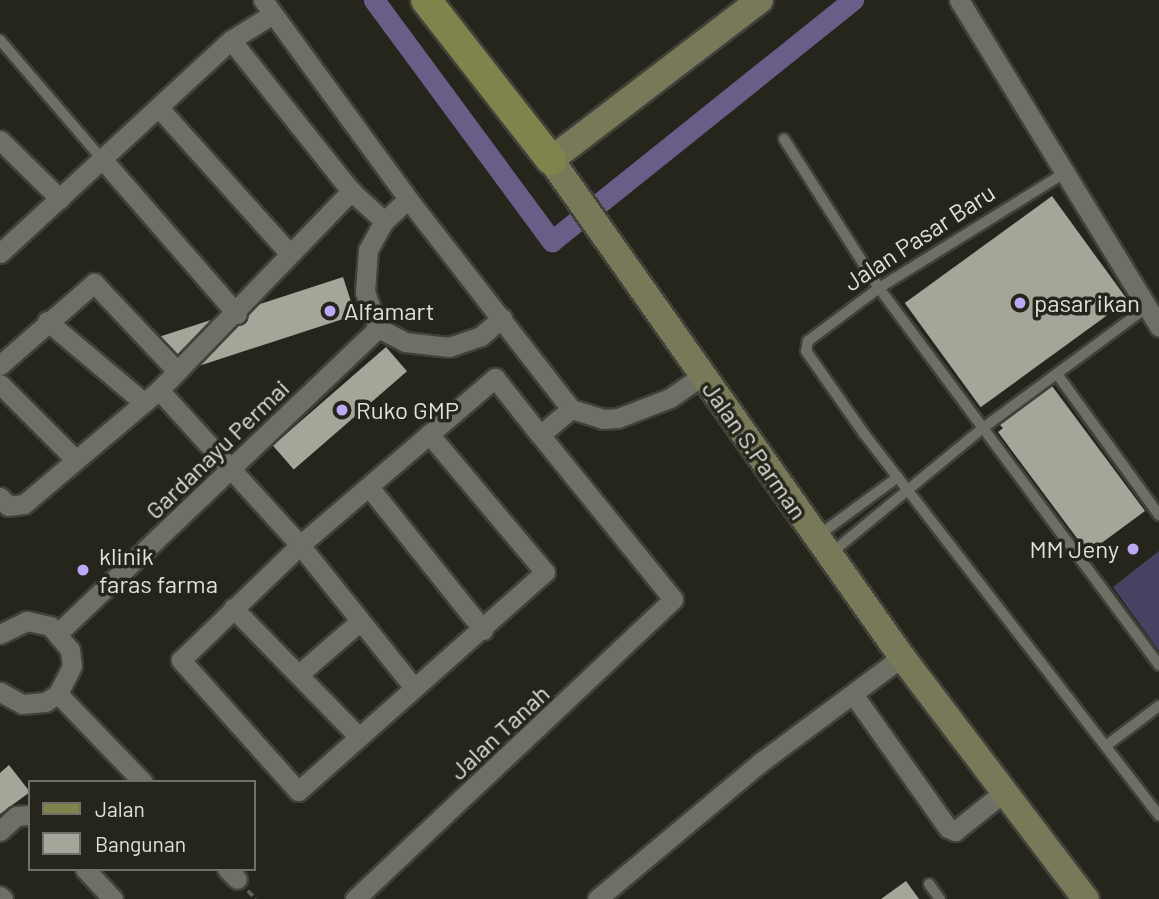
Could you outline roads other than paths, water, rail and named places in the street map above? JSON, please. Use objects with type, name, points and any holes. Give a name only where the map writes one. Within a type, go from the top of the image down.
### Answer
[{"type":"main road","name":"Jalan S.Parman","points":[[426,0],[583,201],[822,547],[1004,792],[1077,896]]},
{"type":"main road","points":[[551,160],[760,0]]},
{"type":"street","points":[[959,0],[1159,327]]},
{"type":"street","points":[[0,253],[268,7],[408,199],[571,409],[594,418],[618,418],[670,398],[703,375]]},
{"type":"street","points":[[231,40],[351,191],[384,221]]},
{"type":"street","points":[[159,108],[289,253]]},
{"type":"street","points":[[0,140],[60,199]]},
{"type":"street","points":[[103,160],[237,314]]},
{"type":"street","points":[[0,497],[8,506],[24,504],[150,396],[237,314],[289,253],[351,191]]},
{"type":"street","points":[[408,199],[384,221],[368,250],[364,271],[369,311],[378,328],[405,342],[449,347],[481,336],[502,318]]},
{"type":"street","points":[[0,365],[94,282],[177,371]]},
{"type":"street","points":[[47,321],[150,396],[234,468],[300,545],[358,623],[414,688]]},
{"type":"street","name":"Gardanayu Permai","points":[[58,633],[378,328]]},
{"type":"street","points":[[429,434],[545,572],[483,630],[359,737],[304,790],[292,787],[181,664],[233,608],[300,545],[369,488],[429,434],[495,378],[540,435],[571,409]]},
{"type":"street","points":[[0,384],[75,459]]},
{"type":"street","name":"Jalan Tanah","points":[[355,899],[673,599],[540,435]]},
{"type":"street","points":[[369,488],[483,630]]},
{"type":"street","points":[[233,608],[359,737]]},
{"type":"street","points":[[0,634],[27,621],[50,626],[70,650],[72,666],[58,694],[34,705],[11,701],[0,692]]},
{"type":"street","points":[[299,674],[358,623]]},
{"type":"street","points":[[597,899],[761,762],[902,657]]},
{"type":"street","points":[[58,694],[141,780]]},
{"type":"street","points":[[853,694],[948,828],[955,831],[1004,792]]},
{"type":"street","points":[[0,831],[16,816],[28,815]]},
{"type":"street","points":[[87,871],[113,899]]},
{"type":"lane","points":[[0,40],[103,160]]},
{"type":"lane","points":[[784,139],[879,288],[1159,665]]},
{"type":"lane","name":"Jalan Pasar Baru","points":[[1066,172],[879,288],[808,341],[806,351],[908,491],[1107,745],[1159,816]]},
{"type":"lane","points":[[822,547],[908,491],[983,428],[1147,307]]},
{"type":"lane","points":[[1057,374],[1159,515]]},
{"type":"lane","points":[[822,547],[898,477]]},
{"type":"lane","points":[[1107,745],[1159,706]]},
{"type":"lane","points":[[929,884],[940,899]]},
{"type":"waterway","points":[[374,0],[552,241],[853,0]]},
{"type":"place","name":"pasar ikan","points":[[1020,303]]},
{"type":"place","name":"Alfamart","points":[[330,311]]},
{"type":"place","name":"Ruko GMP","points":[[342,410]]},
{"type":"place","name":"MM Jeny","points":[[1133,549]]},
{"type":"place","name":"klinik faras farma","points":[[83,570]]}]
